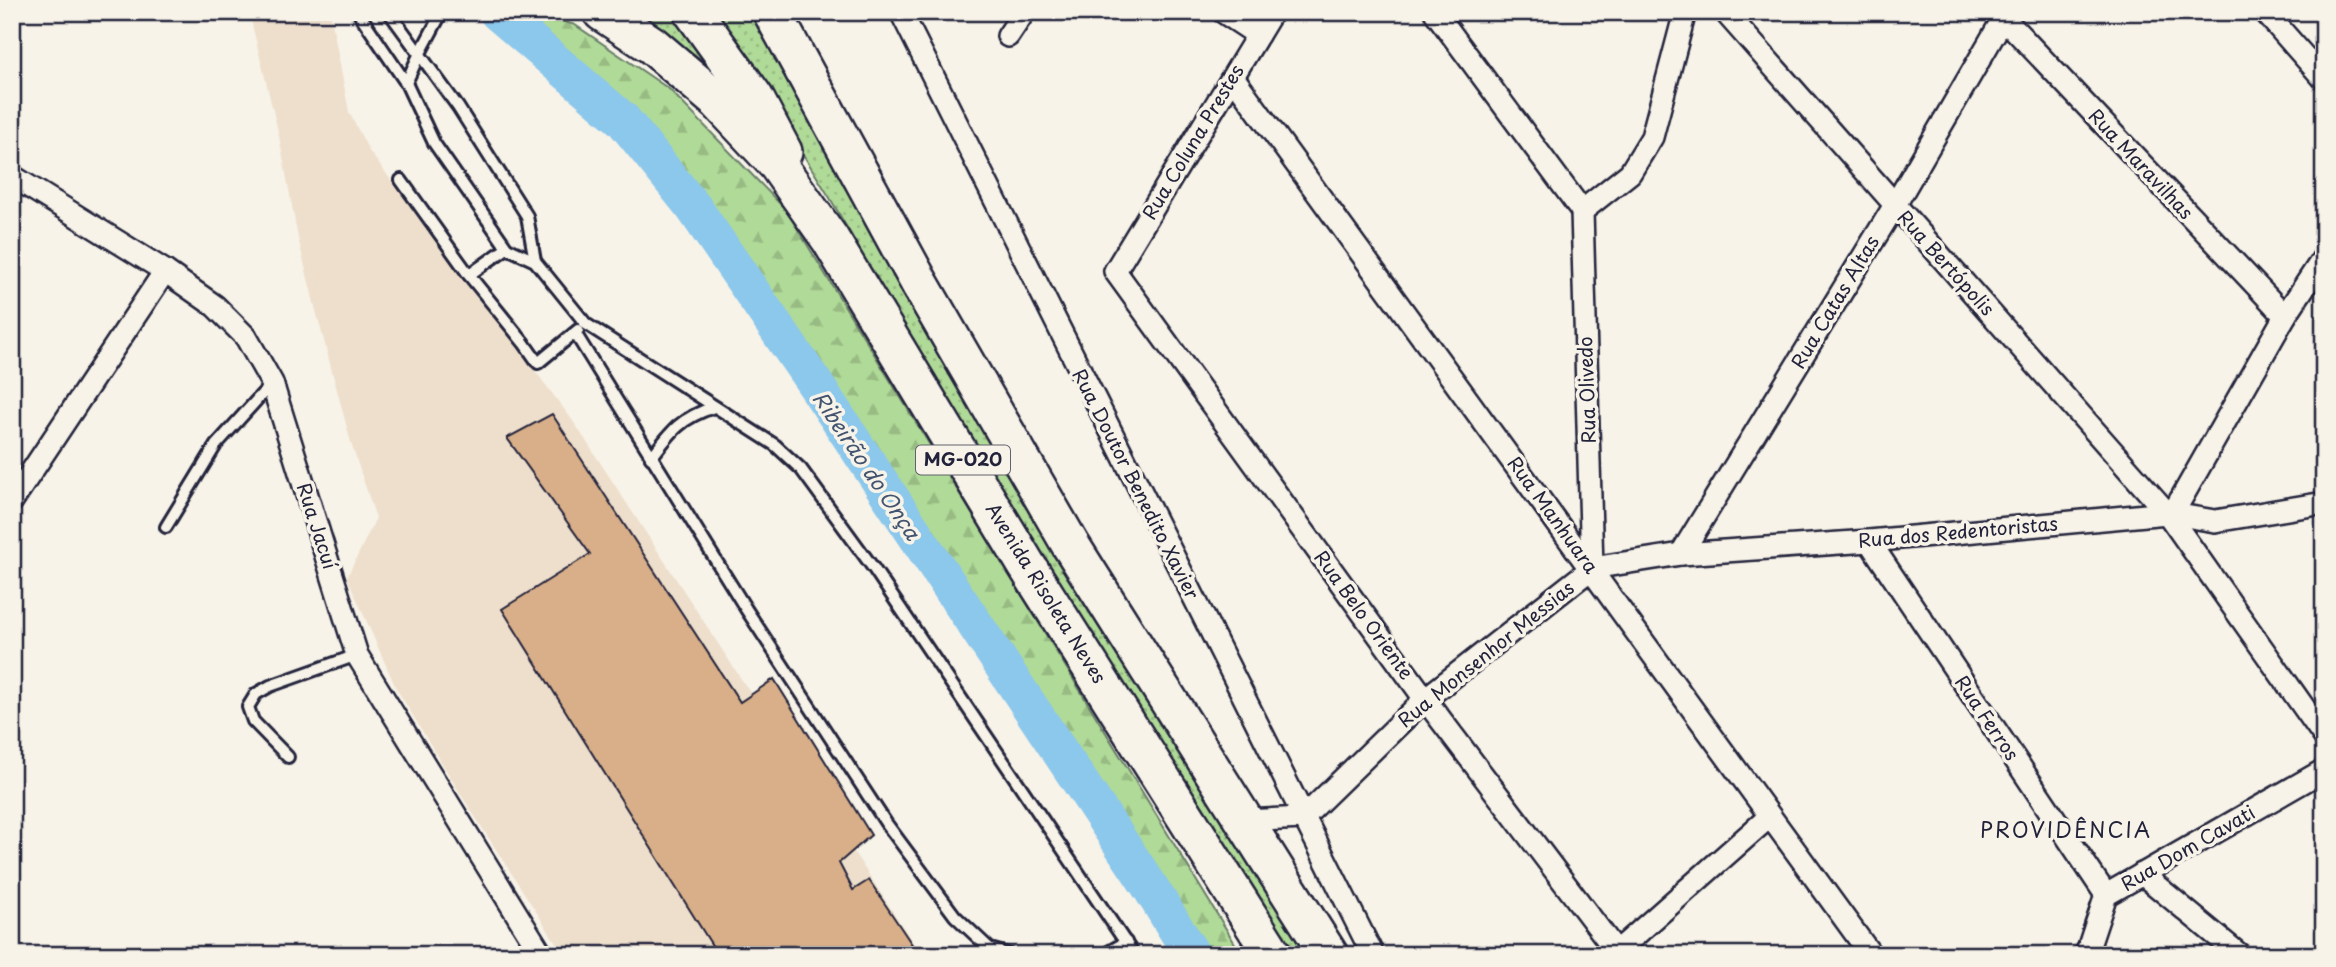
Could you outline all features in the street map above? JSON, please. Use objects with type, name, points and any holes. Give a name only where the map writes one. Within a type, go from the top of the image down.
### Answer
[{"type":"highway","name":"Avenida Risoleta Neves","points":[[601,12],[652,45],[719,102],[777,164],[830,239],[1027,566],[1273,955]]},
{"type":"highway","points":[[693,12],[754,97],[830,239]]},
{"type":"highway","name":"MG-020","points":[[772,12],[920,284],[1070,544],[1329,955]]},
{"type":"street","name":"Rua Doutor Benedito Xavier","points":[[901,12],[1373,955]]},
{"type":"street","points":[[1008,36],[1024,12]]},
{"type":"street","points":[[1223,12],[1258,35]]},
{"type":"street","name":"Rua Coluna Prestes","points":[[1115,271],[1272,12]]},
{"type":"street","points":[[1435,12],[1582,211],[1630,173],[1651,137],[1685,12]]},
{"type":"street","name":"Rua Bertópolis","points":[[1725,12],[2170,513],[2324,736]]},
{"type":"street","points":[[2265,12],[2324,79]]},
{"type":"street","name":"Rua Catas Altas","points":[[1681,554],[1895,205],[2003,14]]},
{"type":"street","name":"Rua Maravilhas","points":[[2003,14],[2284,316]]},
{"type":"street","name":"Rua Manhuara","points":[[1233,77],[1871,955]]},
{"type":"street","name":"Rua Jacuí","points":[[12,176],[165,271],[215,306],[246,337],[272,383],[357,655],[542,955]]},
{"type":"street","name":"Rua Olivedo","points":[[1582,211],[1592,568]]},
{"type":"street","points":[[2170,513],[2284,316],[2324,257]]},
{"type":"street","points":[[12,501],[165,271]]},
{"type":"street","name":"Rua Belo Oriente","points":[[1115,271],[1425,699],[1616,954]]},
{"type":"street","name":"Rua dos Redentoristas","points":[[1592,568],[1681,554],[1868,541],[2170,513],[2216,521],[2324,503]]},
{"type":"street","name":"Rua Ferros","points":[[1868,541],[2106,895]]},
{"type":"street","name":"Rua Monsenhor Messias","points":[[1303,818],[1425,699],[1592,568]]},
{"type":"street","name":"Rua Dom Cavati","points":[[2086,955],[2106,895],[2324,770]]},
{"type":"street","points":[[1616,954],[1769,817]]},
{"type":"street","points":[[1244,821],[1303,818]]},
{"type":"street","points":[[2142,874],[2240,955]]},
{"type":"lane","points":[[358,12],[406,83],[434,143],[507,248],[535,261],[586,324],[775,445],[801,469],[874,569],[1134,955]]},
{"type":"lane","points":[[389,12],[458,107],[527,216],[535,261]]},
{"type":"lane","points":[[406,83],[442,12]]},
{"type":"lane","name":"Avenida Risoleta Neves","points":[[594,12],[652,45]]},
{"type":"lane","points":[[401,180],[469,275],[538,363],[586,324]]},
{"type":"lane","points":[[469,275],[507,248]]},
{"type":"lane","points":[[575,333],[746,609],[886,823],[955,916],[990,952],[1011,955]]},
{"type":"lane","points":[[166,527],[216,445],[272,383]]},
{"type":"lane","points":[[651,458],[672,431],[691,415],[714,407]]},
{"type":"lane","points":[[288,757],[253,720],[248,707],[256,694],[270,686],[357,655]]},
{"type":"lane","points":[[1103,955],[1126,942]]},
{"type":"shaded area","points":[[249,12],[330,12],[349,112],[369,151],[573,421],[921,955],[564,955],[396,688],[347,577],[376,518],[351,443],[314,303],[298,238],[278,131]]},
{"type":"green space","points":[[511,12],[531,12],[575,25],[669,89],[786,210],[1242,955],[1198,955],[1086,777],[730,249],[633,121]]},
{"type":"green space","points":[[638,12],[681,12],[738,87],[644,17]]},
{"type":"green space","points":[[705,12],[753,12],[815,121],[1313,955],[1295,955],[1122,685],[926,366],[830,198],[775,109]]},
{"type":"building","points":[[552,414],[740,702],[774,679],[871,835],[839,863],[853,890],[869,880],[919,955],[718,955],[502,609],[590,554],[507,438]]},
{"type":"waterway","name":"Ribeirão do Onça","points":[[497,12],[623,120],[694,208],[815,384],[1152,890],[1192,955]]},
{"type":"district","name":"PROVIDÊNCIA","points":[[2066,831]]}]
